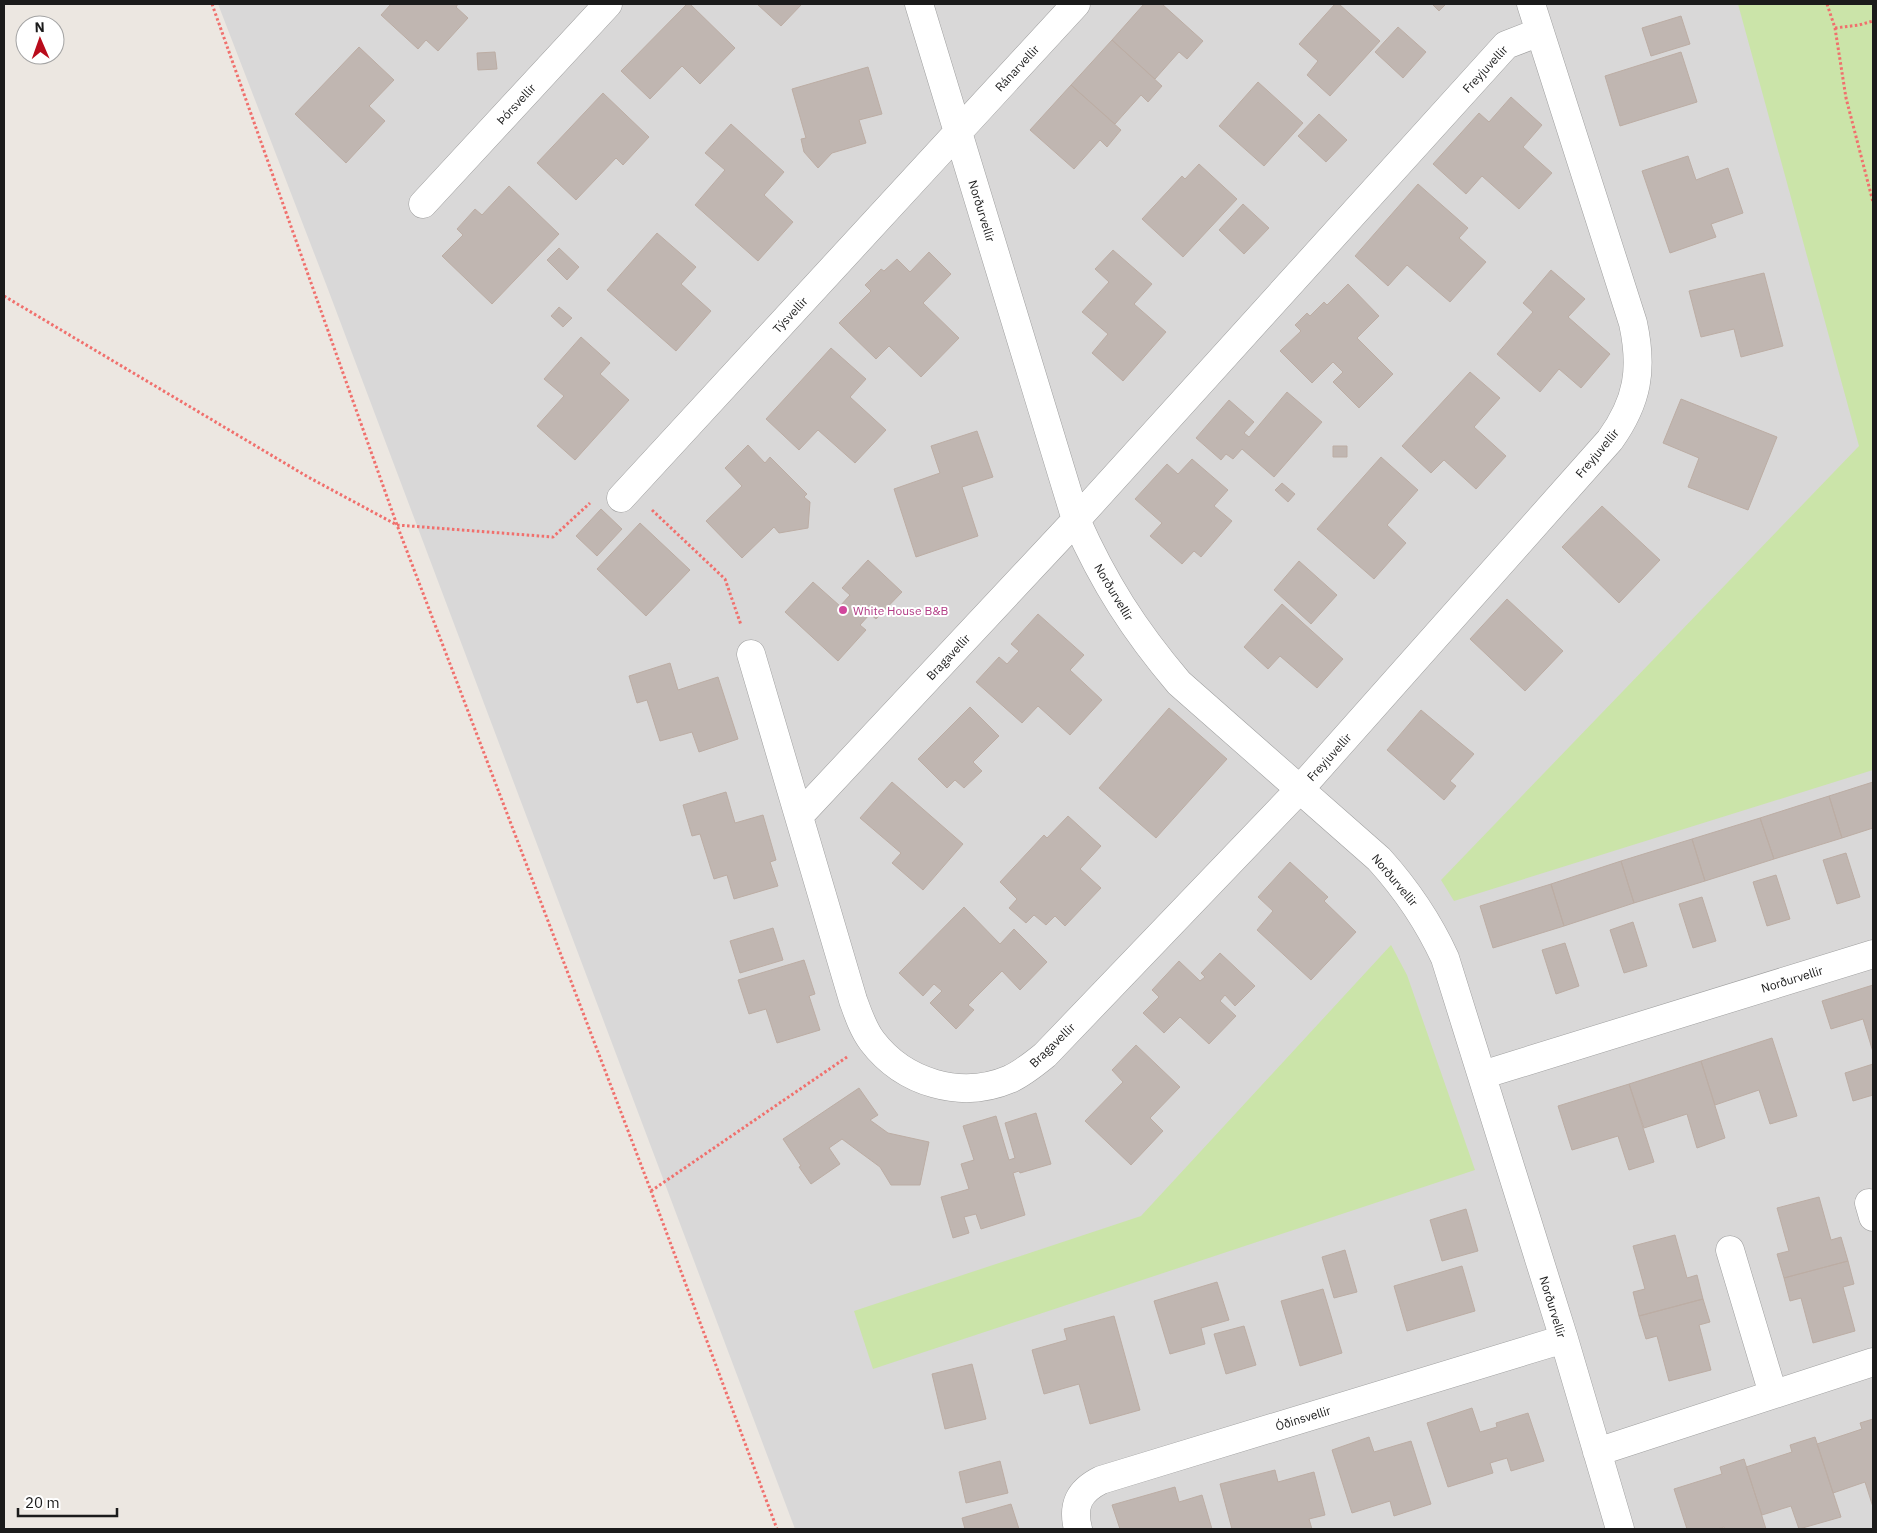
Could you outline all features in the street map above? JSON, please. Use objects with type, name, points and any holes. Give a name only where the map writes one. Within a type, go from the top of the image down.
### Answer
[{"type":"street","name":"Þórsvellir","points":[[423,204],[608,4]]},
{"type":"street","name":"Norðurvellir","points":[[919,4],[1076,520],[1108,586],[1127,617],[1152,651],[1179,682],[1380,859],[1419,908],[1445,958],[1564,1339],[1620,1529]]},
{"type":"street","name":"Ránarvellir","points":[[958,132],[1076,4]]},
{"type":"street","name":"Freyjuvellir","points":[[1300,789],[1610,440],[1630,406],[1636,388],[1638,344],[1633,323],[1531,4]]},
{"type":"street","name":"Freyjuvellir","points":[[1076,520],[1506,45],[1540,32]]},
{"type":"street","name":"Týsvellir","points":[[626,494],[958,132]]},
{"type":"street","name":"Bragavellir","points":[[799,816],[1076,520]]},
{"type":"street","name":"Bragavellir","points":[[751,654],[858,1014],[872,1041],[887,1058],[905,1072],[925,1081],[947,1087],[970,1088],[991,1085],[1011,1078],[1029,1068],[1045,1055],[1300,789]]},
{"type":"street","name":"Norðurvellir","points":[[1482,1075],[1873,954]]},
{"type":"street","points":[[1730,1250],[1773,1394]]},
{"type":"street","name":"Óðinsvellir","points":[[1078,1529],[1075,1518],[1077,1505],[1083,1493],[1091,1485],[1101,1480],[1564,1339]]},
{"type":"street","points":[[1597,1452],[1873,1362]]},
{"type":"path","points":[[212,4],[396,525],[652,1191],[778,1529]]},
{"type":"path","points":[[1827,4],[1835,28],[1846,98],[1873,202]]},
{"type":"path","points":[[1835,28],[1859,26],[1873,21]]},
{"type":"path","points":[[4,296],[308,477],[396,525],[553,537],[603,491],[626,494],[725,579],[751,654]]},
{"type":"path","points":[[652,1191],[872,1041]]},
{"type":"shaded area","points":[[218,4],[1873,4],[1873,1529],[795,1529],[326,284]]},
{"type":"green space","points":[[1738,4],[1873,4],[1873,770],[1454,901],[1441,880],[1859,446]]},
{"type":"green space","points":[[1391,945],[1407,975],[1475,1170],[873,1369],[854,1311],[1141,1216]]},
{"type":"building","points":[[391,4],[458,4],[456,7],[468,18],[438,51],[426,40],[418,49],[381,15]]},
{"type":"building","points":[[687,4],[690,4],[735,48],[700,84],[682,66],[650,99],[621,71]]},
{"type":"building","points":[[757,4],[802,4],[781,26]]},
{"type":"building","points":[[1144,4],[1162,4],[1203,41],[1187,59],[1179,52],[1155,79],[1112,40]]},
{"type":"building","points":[[1335,4],[1339,4],[1380,41],[1330,96],[1307,75],[1318,61],[1299,44]]},
{"type":"building","points":[[1432,4],[1446,4],[1439,11]]},
{"type":"building","points":[[1681,16],[1690,44],[1651,56],[1642,28]]},
{"type":"building","points":[[1398,27],[1426,52],[1403,78],[1375,52]]},
{"type":"building","points":[[1112,40],[1162,86],[1148,102],[1141,95],[1115,124],[1071,85]]},
{"type":"building","points":[[359,47],[394,80],[369,106],[385,121],[346,163],[295,114]]},
{"type":"building","points":[[495,52],[497,69],[478,70],[477,53]]},
{"type":"building","points":[[1681,52],[1697,102],[1620,126],[1605,76]]},
{"type":"building","points":[[868,67],[882,114],[859,120],[866,143],[832,153],[818,168],[804,152],[801,139],[806,138],[792,89]]},
{"type":"building","points":[[1258,82],[1303,123],[1264,166],[1219,126]]},
{"type":"building","points":[[1071,85],[1121,130],[1107,147],[1100,140],[1074,169],[1030,130]]},
{"type":"building","points":[[603,93],[649,137],[623,165],[616,158],[576,200],[537,163]]},
{"type":"building","points":[[1511,97],[1542,125],[1523,147],[1552,173],[1519,209],[1482,176],[1466,194],[1433,164],[1479,113],[1489,122]]},
{"type":"building","points":[[1319,114],[1347,140],[1326,162],[1298,136]]},
{"type":"building","points":[[731,124],[784,172],[764,195],[793,222],[758,261],[695,205],[725,170],[705,153]]},
{"type":"building","points":[[1688,156],[1696,180],[1728,168],[1743,213],[1711,224],[1716,237],[1670,253],[1642,171]]},
{"type":"building","points":[[1199,164],[1237,199],[1183,257],[1142,219],[1182,176],[1185,179]]},
{"type":"building","points":[[1418,184],[1468,228],[1459,238],[1486,262],[1450,302],[1407,265],[1388,286],[1355,256]]},
{"type":"building","points":[[509,186],[559,234],[492,304],[442,256],[463,235],[457,229],[475,209],[482,215]]},
{"type":"building","points":[[1243,204],[1269,228],[1244,254],[1219,230]]},
{"type":"building","points":[[657,233],[696,267],[681,284],[711,311],[676,351],[607,290]]},
{"type":"building","points":[[559,248],[579,267],[567,280],[547,260]]},
{"type":"building","points":[[1113,250],[1152,284],[1134,304],[1166,332],[1123,381],[1092,353],[1108,334],[1082,312],[1109,282],[1095,269]]},
{"type":"building","points":[[929,252],[951,274],[923,303],[959,338],[921,377],[889,346],[876,359],[839,323],[871,291],[865,285],[881,269],[884,271],[897,259],[910,272]]},
{"type":"building","points":[[1551,270],[1585,299],[1568,317],[1610,354],[1581,388],[1559,369],[1540,392],[1497,354],[1533,312],[1523,303]]},
{"type":"building","points":[[1764,273],[1783,346],[1741,357],[1734,329],[1701,337],[1689,291]]},
{"type":"building","points":[[1348,284],[1379,316],[1357,338],[1393,374],[1359,408],[1333,382],[1343,372],[1333,362],[1312,383],[1280,351],[1301,331],[1295,325],[1307,313],[1310,316],[1324,302],[1327,305]]},
{"type":"building","points":[[559,307],[572,318],[563,327],[551,316]]},
{"type":"building","points":[[581,337],[610,363],[600,374],[629,400],[575,460],[537,426],[564,396],[544,379]]},
{"type":"building","points":[[831,348],[866,379],[850,397],[886,430],[855,463],[818,430],[799,450],[766,419]]},
{"type":"building","points":[[1470,372],[1500,398],[1474,427],[1506,456],[1476,489],[1444,460],[1431,473],[1402,446]]},
{"type":"building","points":[[1287,392],[1322,422],[1274,477],[1242,449],[1233,459],[1226,454],[1221,460],[1196,438],[1229,400],[1254,422],[1244,433],[1249,437]]},
{"type":"building","points":[[1681,399],[1777,437],[1748,510],[1688,487],[1699,458],[1663,443]]},
{"type":"building","points":[[977,431],[993,477],[962,487],[978,536],[916,557],[894,489],[940,473],[931,446]]},
{"type":"building","points":[[748,445],[765,463],[770,457],[807,494],[804,497],[810,502],[808,528],[779,533],[774,527],[742,558],[706,521],[742,486],[725,468]]},
{"type":"building","points":[[1333,446],[1347,446],[1347,457],[1333,457]]},
{"type":"building","points":[[1381,457],[1418,490],[1387,525],[1406,543],[1374,579],[1317,529]]},
{"type":"building","points":[[1192,459],[1228,490],[1214,506],[1232,521],[1201,557],[1194,551],[1182,564],[1150,536],[1162,523],[1135,499],[1167,464],[1178,474]]},
{"type":"building","points":[[1282,483],[1295,494],[1288,502],[1275,490]]},
{"type":"building","points":[[1602,506],[1660,560],[1619,603],[1562,547]]},
{"type":"building","points":[[601,509],[622,529],[597,556],[576,536]]},
{"type":"building","points":[[640,523],[690,570],[646,616],[597,569]]},
{"type":"building","points":[[868,560],[902,592],[876,619],[870,614],[860,625],[866,630],[838,661],[785,612],[813,582],[840,606],[850,595],[842,588]]},
{"type":"building","points":[[1299,561],[1337,595],[1311,624],[1274,590]]},
{"type":"building","points":[[1507,599],[1563,651],[1525,691],[1470,639]]},
{"type":"building","points":[[1282,604],[1343,659],[1317,688],[1280,656],[1268,669],[1244,647]]},
{"type":"building","points":[[1038,614],[1084,655],[1070,670],[1102,700],[1070,735],[1038,706],[1022,723],[976,682],[999,657],[1007,664],[1019,651],[1011,644]]},
{"type":"building","points":[[670,663],[678,690],[718,677],[738,739],[699,752],[692,732],[660,741],[647,700],[637,703],[629,676]]},
{"type":"building","points":[[970,707],[999,736],[973,762],[982,771],[964,788],[955,780],[947,788],[918,759]]},
{"type":"building","points":[[1169,708],[1227,759],[1156,838],[1099,788]]},
{"type":"building","points":[[1421,710],[1474,754],[1450,781],[1456,786],[1444,800],[1387,750]]},
{"type":"building","points":[[892,782],[963,844],[923,890],[892,863],[901,853],[860,818]]},
{"type":"building","points":[[1873,782],[1873,828],[1842,838],[1829,796]]},
{"type":"building","points":[[726,792],[735,823],[763,815],[776,860],[770,862],[778,886],[734,899],[727,875],[714,879],[700,834],[692,836],[683,805]]},
{"type":"building","points":[[1829,796],[1842,838],[1774,859],[1760,818]]},
{"type":"building","points":[[1068,816],[1101,846],[1080,869],[1101,888],[1065,926],[1055,916],[1046,925],[1034,915],[1026,923],[1009,908],[1017,899],[1000,882],[1044,835],[1047,838]]},
{"type":"building","points":[[1760,818],[1774,859],[1705,881],[1692,839]]},
{"type":"building","points":[[1692,839],[1705,881],[1634,903],[1621,861]]},
{"type":"building","points":[[1846,853],[1860,897],[1837,904],[1823,860]]},
{"type":"building","points":[[1621,861],[1634,903],[1564,926],[1551,884]]},
{"type":"building","points":[[1290,862],[1328,897],[1324,901],[1356,932],[1311,980],[1257,930],[1273,911],[1258,897]]},
{"type":"building","points":[[1776,875],[1790,919],[1767,926],[1753,882]]},
{"type":"building","points":[[1551,884],[1564,926],[1493,948],[1480,906]]},
{"type":"building","points":[[1702,897],[1716,941],[1693,948],[1679,904]]},
{"type":"building","points":[[964,907],[1000,944],[1014,929],[1047,962],[1020,990],[1002,971],[968,1005],[974,1010],[956,1029],[930,1003],[942,991],[934,984],[923,996],[899,973]]},
{"type":"building","points":[[1633,922],[1647,966],[1624,973],[1610,930]]},
{"type":"building","points":[[773,928],[783,960],[740,973],[730,941]]},
{"type":"building","points":[[1565,943],[1579,986],[1556,994],[1542,950]]},
{"type":"building","points":[[1220,953],[1255,986],[1235,1006],[1225,995],[1220,1001],[1236,1016],[1209,1044],[1180,1017],[1164,1033],[1143,1013],[1159,997],[1152,990],[1179,961],[1200,981],[1205,977],[1201,973]]},
{"type":"building","points":[[804,960],[815,994],[809,996],[820,1030],[777,1043],[766,1009],[749,1014],[738,980]]},
{"type":"building","points":[[1873,985],[1873,1052],[1863,1019],[1831,1029],[1822,1001]]},
{"type":"building","points":[[1772,1038],[1797,1116],[1770,1124],[1759,1090],[1715,1105],[1701,1061]]},
{"type":"building","points":[[1136,1045],[1180,1087],[1150,1118],[1163,1131],[1131,1165],[1085,1121],[1123,1082],[1112,1070]]},
{"type":"building","points":[[1701,1061],[1725,1138],[1697,1148],[1687,1114],[1644,1128],[1629,1084]]},
{"type":"building","points":[[1873,1064],[1873,1095],[1853,1101],[1845,1073]]},
{"type":"building","points":[[1629,1084],[1654,1162],[1629,1170],[1618,1136],[1572,1150],[1558,1106]]},
{"type":"building","points":[[859,1088],[878,1115],[870,1120],[888,1133],[929,1142],[920,1185],[891,1185],[880,1167],[842,1139],[829,1148],[840,1164],[811,1184],[799,1167],[801,1166],[783,1139]]},
{"type":"building","points":[[1036,1113],[1051,1164],[1020,1173],[1019,1171],[1013,1173],[1025,1215],[981,1229],[976,1214],[964,1217],[969,1233],[953,1238],[941,1197],[969,1189],[961,1164],[974,1160],[963,1126],[996,1116],[1009,1160],[1015,1158],[1005,1123]]},
{"type":"building","points":[[1819,1197],[1831,1240],[1841,1237],[1848,1261],[1784,1278],[1777,1254],[1789,1251],[1777,1208]]},
{"type":"building","points":[[1466,1209],[1478,1251],[1442,1261],[1430,1220]]},
{"type":"building","points":[[1675,1235],[1687,1278],[1697,1275],[1703,1299],[1639,1316],[1633,1292],[1645,1289],[1633,1246]]},
{"type":"building","points":[[1345,1250],[1357,1292],[1334,1298],[1322,1257]]},
{"type":"building","points":[[1848,1261],[1854,1284],[1843,1287],[1855,1331],[1813,1343],[1801,1298],[1790,1301],[1784,1278]]},
{"type":"building","points":[[1462,1266],[1475,1311],[1407,1331],[1394,1286]]},
{"type":"building","points":[[1217,1282],[1229,1320],[1201,1328],[1205,1344],[1170,1354],[1154,1301]]},
{"type":"building","points":[[1323,1289],[1342,1353],[1300,1366],[1281,1301]]},
{"type":"building","points":[[1703,1299],[1710,1322],[1699,1325],[1711,1370],[1669,1381],[1657,1336],[1646,1339],[1639,1316]]},
{"type":"building","points":[[1114,1316],[1140,1410],[1090,1424],[1079,1384],[1044,1394],[1032,1350],[1067,1340],[1064,1329]]},
{"type":"building","points":[[1244,1326],[1256,1365],[1226,1374],[1214,1334]]},
{"type":"building","points":[[972,1364],[986,1419],[945,1429],[932,1374]]},
{"type":"building","points":[[1472,1408],[1480,1432],[1497,1427],[1496,1423],[1528,1413],[1544,1461],[1511,1471],[1507,1458],[1490,1463],[1493,1473],[1448,1487],[1427,1423]]},
{"type":"building","points":[[1873,1419],[1873,1507],[1865,1482],[1833,1493],[1817,1444],[1862,1429],[1860,1423]]},
{"type":"building","points":[[1369,1437],[1374,1452],[1411,1441],[1431,1504],[1394,1516],[1390,1501],[1352,1513],[1332,1450]]},
{"type":"building","points":[[1815,1437],[1841,1517],[1799,1529],[1791,1506],[1762,1515],[1746,1467],[1792,1452],[1790,1445]]},
{"type":"building","points":[[1744,1459],[1766,1529],[1725,1529],[1724,1527],[1717,1529],[1687,1529],[1674,1489],[1722,1474],[1720,1467]]},
{"type":"building","points":[[1000,1461],[1008,1493],[966,1503],[959,1472]]},
{"type":"building","points":[[1275,1470],[1278,1482],[1314,1472],[1325,1515],[1309,1519],[1312,1529],[1232,1529],[1220,1484]]},
{"type":"building","points":[[1175,1487],[1179,1502],[1202,1495],[1212,1529],[1120,1529],[1112,1505]]},
{"type":"building","points":[[1011,1504],[1019,1529],[965,1529],[962,1518]]},
{"type":"place","name":"White House B&B","points":[[843,610]]}]
